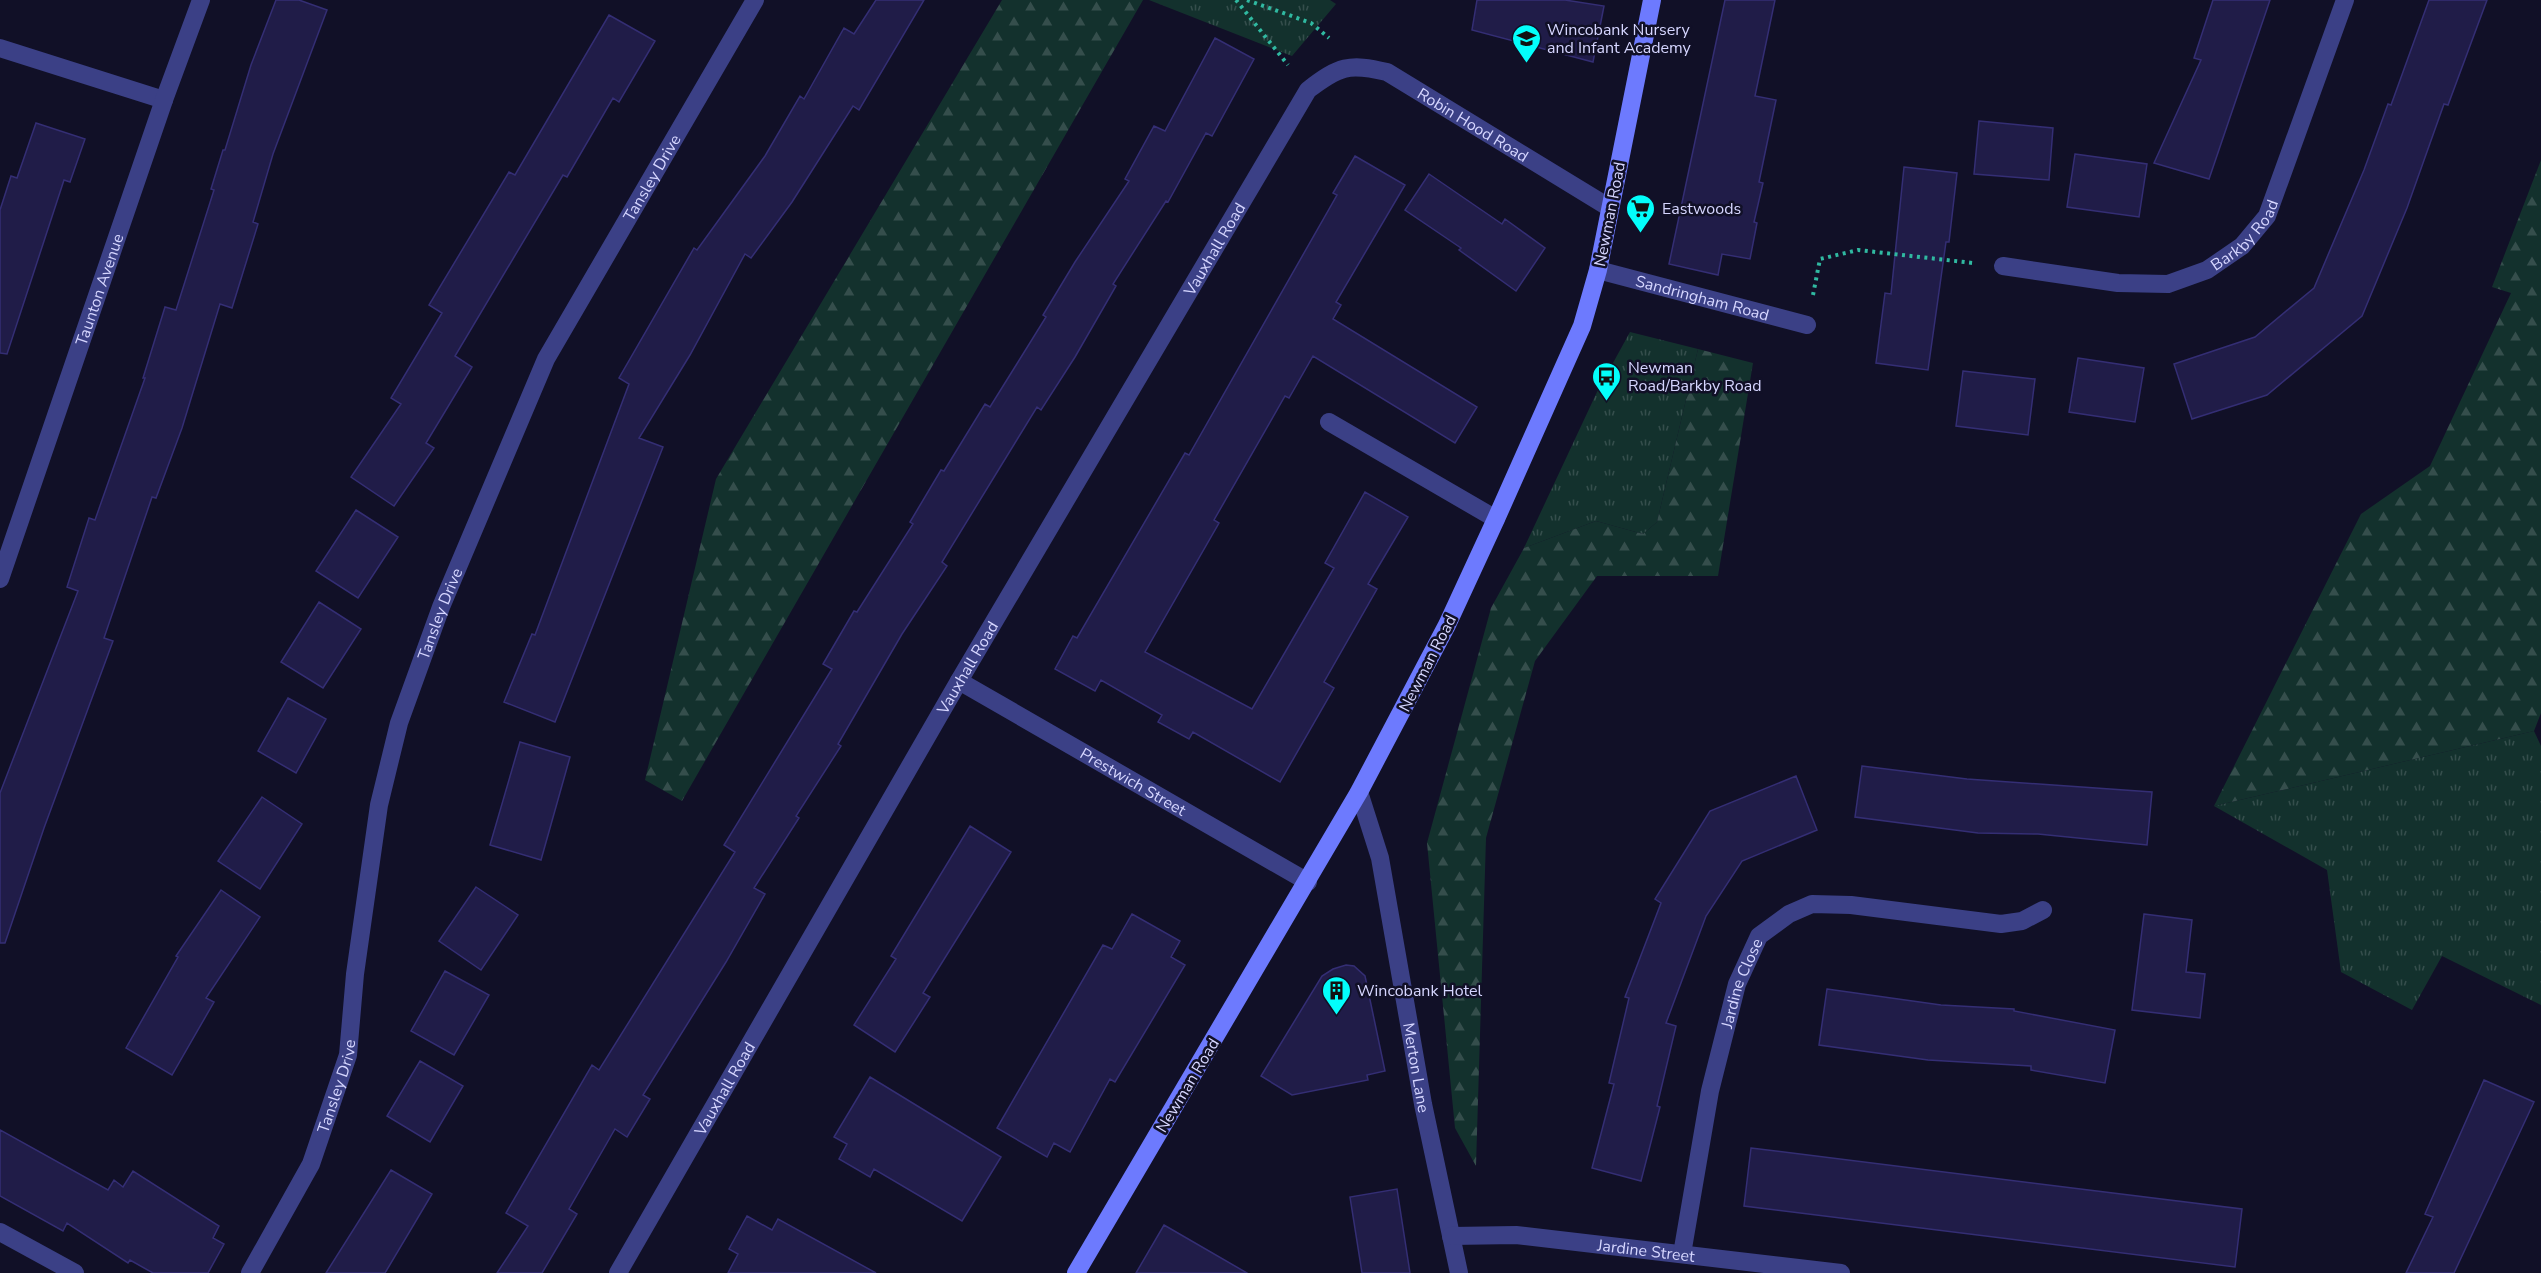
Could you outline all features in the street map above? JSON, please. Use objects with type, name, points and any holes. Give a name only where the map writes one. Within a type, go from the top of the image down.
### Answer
[{"type":"street","name":"Taunton Avenue","points":[[0,579],[164,100],[201,0]]},
{"type":"street","name":"Tansley Drive","points":[[250,1273],[311,1164],[348,1055],[355,974],[379,805],[399,723],[441,607],[546,359],[755,0]]},
{"type":"street","name":"Newman Road","points":[[1076,1273],[1359,792],[1447,625],[1496,519],[1582,326],[1598,270],[1652,0]]},
{"type":"street","name":"Barkby Road","points":[[2003,266],[2118,284],[2168,284],[2207,270],[2242,246],[2267,216],[2344,0]]},
{"type":"street","points":[[0,48],[164,100]]},
{"type":"street","name":"Robin Hood Road","points":[[1329,73],[1345,67],[1363,66],[1387,72],[1610,208]]},
{"type":"street","name":"Vauxhall Road","points":[[618,1273],[959,681],[1308,90],[1329,73]]},
{"type":"street","name":"Sandringham Road","points":[[1598,270],[1808,325]]},
{"type":"street","points":[[1329,422],[1496,519]]},
{"type":"street","name":"Prestwich Street","points":[[959,681],[1308,882]]},
{"type":"street","name":"Merton Lane","points":[[1359,792],[1380,858],[1417,1071],[1459,1273]]},
{"type":"street","name":"Jardine Close","points":[[1682,1254],[1710,1091],[1737,984],[1759,936],[1789,914],[1812,904],[1851,905],[2001,924],[2022,921],[2043,910]]},
{"type":"street","points":[[0,1232],[75,1273]]},
{"type":"street","name":"Jardine Street","points":[[1451,1236],[1516,1235],[1841,1273]]},
{"type":"path","points":[[1236,0],[1308,90]]},
{"type":"path","points":[[1247,0],[1311,23],[1363,66]]},
{"type":"path","points":[[1808,325],[1820,259],[1858,250],[2003,266]]},
{"type":"green space","points":[[1002,0],[1143,0],[682,801],[645,780],[716,479]]},
{"type":"green space","points":[[1149,0],[1330,0],[1336,4],[1292,56]]},
{"type":"green space","points":[[2541,160],[2541,713],[2534,731],[2214,806],[2361,514],[2430,466],[2511,293],[2492,287]]},
{"type":"green space","points":[[1630,332],[1698,349],[1657,522],[1643,534],[1596,521],[1524,548],[1597,392]]},
{"type":"green space","points":[[1698,349],[1753,363],[1718,576],[1597,576],[1535,661],[1486,838],[1476,1166],[1455,1128],[1427,843],[1491,608],[1524,548],[1596,521],[1643,534],[1657,522]]},
{"type":"green space","points":[[2534,731],[2541,746],[2541,1005],[2442,956],[2412,1010],[2341,972],[2327,870],[2214,806]]},
{"type":"building","points":[[276,0],[299,0],[327,10],[273,154],[253,222],[258,224],[232,308],[220,304],[182,428],[156,498],[152,497],[104,638],[113,641],[44,828],[5,943],[0,943],[0,793],[78,591],[67,587],[89,518],[95,520],[145,378],[143,378],[165,307],[176,310],[214,190],[211,189],[223,150],[225,150],[251,65]]},
{"type":"building","points":[[876,0],[924,0],[859,110],[853,106],[792,202],[751,258],[745,254],[690,355],[639,438],[663,447],[555,722],[504,702],[532,634],[535,635],[629,384],[619,378],[694,248],[697,250],[765,156],[800,96],[804,99],[844,28],[854,34]]},
{"type":"building","points":[[1477,0],[1565,0],[1604,6],[1593,62],[1472,30]]},
{"type":"building","points":[[1725,0],[1775,0],[1755,96],[1776,100],[1759,182],[1763,183],[1754,222],[1757,223],[1750,259],[1722,254],[1718,275],[1669,264]]},
{"type":"building","points":[[2213,0],[2270,0],[2209,179],[2154,163],[2201,60],[2194,58]]},
{"type":"building","points":[[2429,0],[2487,0],[2448,105],[2444,104],[2407,208],[2362,316],[2267,395],[2192,419],[2174,364],[2255,337],[2314,288],[2364,170],[2388,104],[2391,105]]},
{"type":"building","points":[[609,15],[655,41],[619,102],[613,98],[567,177],[563,175],[455,356],[472,367],[426,443],[434,448],[394,506],[351,477],[401,404],[391,398],[442,313],[429,305],[509,172],[515,175]]},
{"type":"building","points":[[1215,38],[1254,59],[1212,136],[1206,133],[1168,202],[1166,201],[1113,284],[1116,286],[1075,357],[1041,410],[1037,407],[942,562],[947,566],[902,634],[838,744],[841,746],[796,816],[799,818],[754,888],[765,894],[726,962],[643,1095],[650,1099],[627,1137],[615,1129],[569,1209],[577,1214],[542,1273],[497,1273],[528,1226],[506,1213],[592,1065],[599,1070],[735,852],[724,845],[832,669],[823,664],[854,611],[857,612],[913,524],[910,522],[941,470],[944,471],[985,404],[990,407],[1046,317],[1043,315],[1075,262],[1129,181],[1125,179],[1154,126],[1165,131]]},
{"type":"building","points":[[1979,121],[2053,128],[2049,180],[1974,174]]},
{"type":"building","points":[[36,123],[85,139],[70,182],[64,180],[7,354],[0,353],[0,210],[11,176],[17,178]]},
{"type":"building","points":[[2075,154],[2147,164],[2139,217],[2067,207]]},
{"type":"building","points":[[1355,156],[1405,185],[1336,302],[1341,305],[1333,319],[1477,407],[1455,443],[1313,356],[1289,398],[1285,396],[1214,520],[1219,523],[1145,652],[1252,709],[1334,568],[1325,563],[1365,492],[1408,517],[1368,584],[1377,589],[1324,682],[1334,688],[1280,782],[1193,732],[1189,739],[1158,722],[1162,715],[1101,680],[1095,691],[1055,669],[1073,636],[1077,638],[1185,453],[1189,455],[1337,195],[1333,193]]},
{"type":"building","points":[[1904,167],[1957,173],[1949,242],[1946,242],[1928,370],[1876,363],[1885,293],[1891,294]]},
{"type":"building","points":[[1429,174],[1502,224],[1505,219],[1545,248],[1516,291],[1459,250],[1461,248],[1405,210]]},
{"type":"building","points":[[2078,358],[2144,368],[2135,422],[2069,412]]},
{"type":"building","points":[[1963,371],[2035,379],[2028,435],[1956,426]]},
{"type":"building","points":[[356,510],[398,537],[358,598],[316,571]]},
{"type":"building","points":[[319,602],[361,629],[323,688],[281,662]]},
{"type":"building","points":[[288,698],[326,719],[296,773],[258,751]]},
{"type":"building","points":[[520,742],[570,757],[541,860],[490,845]]},
{"type":"building","points":[[1862,766],[1967,779],[2152,792],[2147,845],[2038,834],[1978,833],[1855,817]]},
{"type":"building","points":[[1796,776],[1817,830],[1742,861],[1706,916],[1666,1023],[1676,1026],[1657,1106],[1660,1107],[1641,1181],[1592,1168],[1614,1084],[1609,1083],[1629,998],[1625,997],[1661,903],[1655,899],[1710,811]]},
{"type":"building","points":[[262,797],[302,824],[260,889],[218,861]]},
{"type":"building","points":[[970,826],[1011,852],[923,993],[930,997],[895,1052],[854,1025],[896,959],[891,956]]},
{"type":"building","points":[[476,887],[518,915],[481,970],[439,941]]},
{"type":"building","points":[[221,890],[260,917],[206,998],[214,1002],[172,1075],[126,1048],[178,957],[176,956]]},
{"type":"building","points":[[1132,914],[1180,941],[1171,957],[1185,965],[1115,1082],[1110,1079],[1070,1152],[1054,1143],[1047,1157],[997,1128],[1103,945],[1112,949]]},
{"type":"building","points":[[2144,914],[2192,920],[2186,972],[2205,974],[2200,1018],[2132,1010]]},
{"type":"building","name":"Wincobank Hotel","points":[[1346,965],[1354,966],[1365,976],[1385,1071],[1367,1075],[1368,1080],[1292,1095],[1261,1076],[1322,976]]},
{"type":"building","points":[[445,971],[489,995],[454,1055],[411,1031]]},
{"type":"building","points":[[1827,989],[1941,1005],[2014,1009],[2014,1011],[2115,1030],[2105,1083],[2031,1070],[2031,1066],[1928,1060],[1819,1045]]},
{"type":"building","points":[[420,1061],[463,1086],[430,1142],[387,1116]]},
{"type":"building","points":[[870,1077],[1001,1157],[962,1221],[874,1169],[870,1177],[839,1159],[847,1144],[834,1137]]},
{"type":"building","points":[[2484,1080],[2534,1102],[2454,1273],[2406,1273],[2433,1217],[2425,1214]]},
{"type":"building","points":[[0,1130],[108,1190],[114,1180],[123,1187],[133,1171],[219,1226],[213,1238],[224,1244],[208,1273],[153,1273],[130,1260],[128,1263],[67,1223],[63,1231],[0,1196]]},
{"type":"building","points":[[1751,1148],[2242,1209],[2235,1267],[1744,1206]]},
{"type":"building","points":[[391,1170],[432,1194],[385,1273],[326,1273]]},
{"type":"building","points":[[1397,1189],[1410,1273],[1362,1273],[1350,1197]]},
{"type":"building","points":[[747,1216],[772,1230],[778,1219],[876,1273],[728,1273],[738,1254],[729,1249]]},
{"type":"building","points":[[1164,1225],[1247,1273],[1136,1273]]},
{"type":"place","name":"Wincobank Nursery and Infant Academy","points":[[1526,64]]},
{"type":"place","name":"Eastwoods","points":[[1641,234]]},
{"type":"place","name":"Newman Road/Barkby Road","points":[[1607,402]]},
{"type":"place","name":"Wincobank Hotel","points":[[1336,1016]]}]
